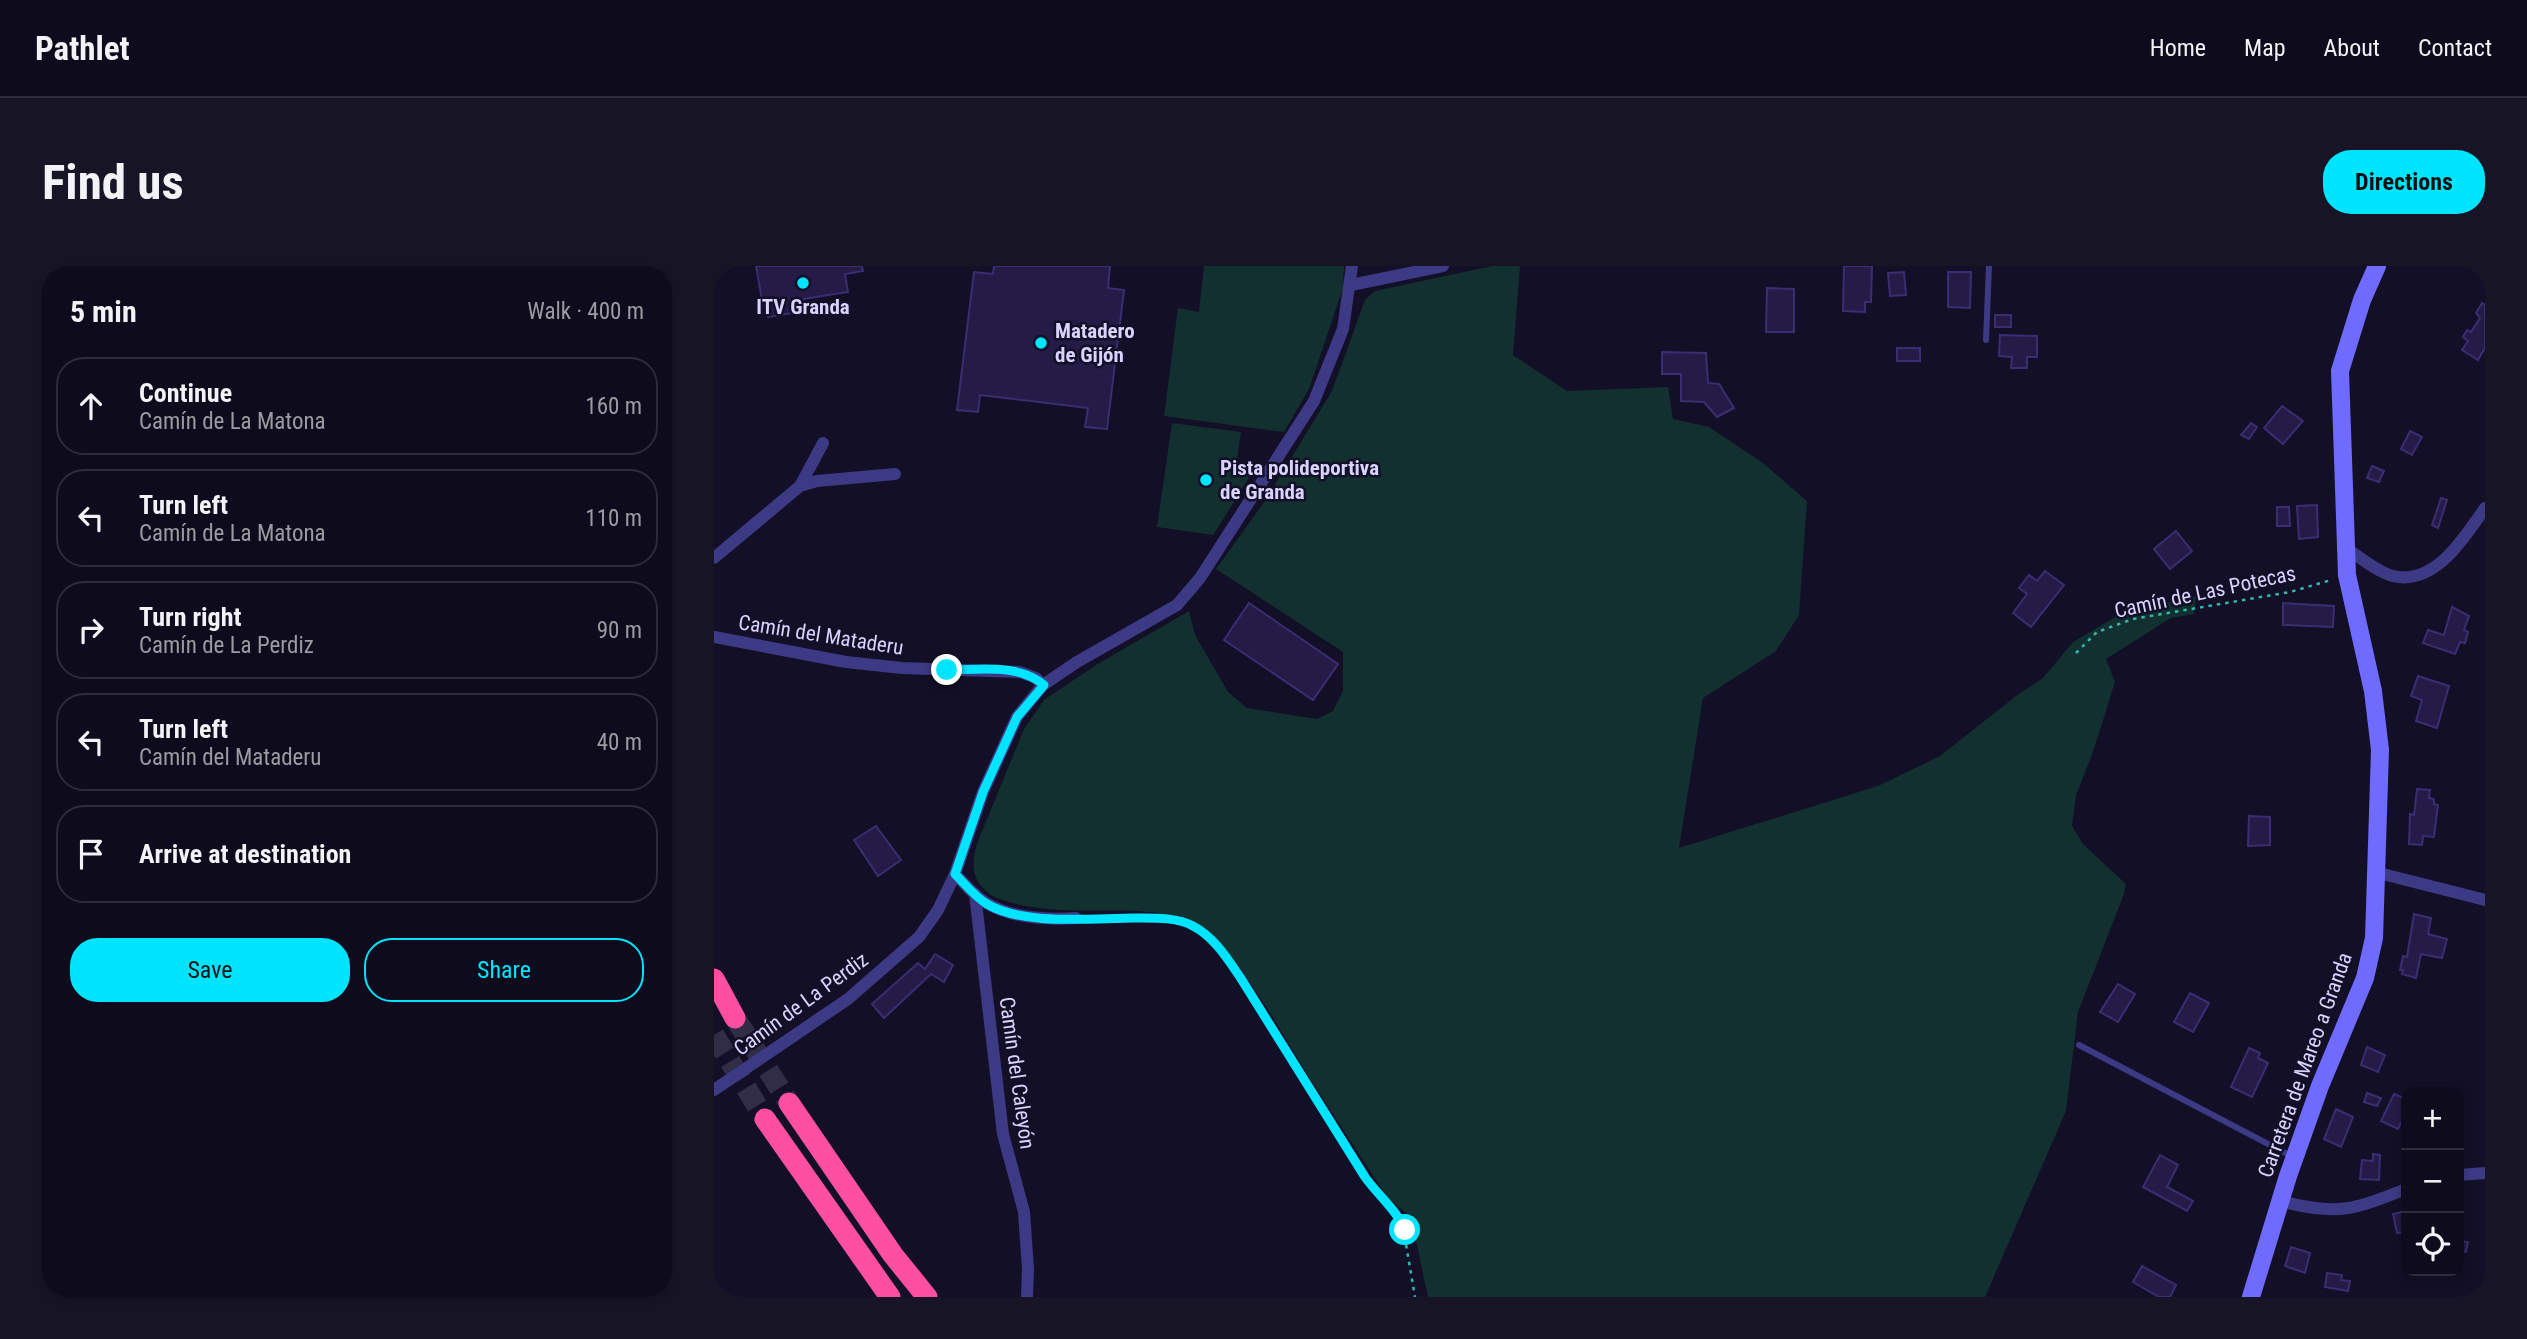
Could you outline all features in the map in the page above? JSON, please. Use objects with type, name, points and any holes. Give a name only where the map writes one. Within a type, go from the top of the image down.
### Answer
[{"type":"highway","points":[[714,979],[736,1018]]},
{"type":"highway","points":[[789,1103],[893,1255],[927,1297]]},
{"type":"highway","points":[[765,1119],[890,1297]]},
{"type":"street","name":"Camín de La Perdiz","points":[[714,1090],[848,999],[919,937],[938,910],[955,874],[983,792],[1017,717],[1044,685],[1077,662],[1177,605],[1200,578],[1314,401],[1343,329],[1352,266]]},
{"type":"street","points":[[1350,285],[1443,266]]},
{"type":"street","name":"Carretera de Mareo a Granda","points":[[2251,1297],[2294,1158],[2320,1086],[2365,978],[2374,937],[2380,750],[2373,691],[2347,575],[2340,371],[2362,300],[2377,266]]},
{"type":"street","points":[[714,558],[800,486],[823,443]]},
{"type":"street","points":[[800,486],[817,481],[895,474]]},
{"type":"street","points":[[2345,548],[2398,578],[2426,573],[2448,556],[2485,508]]},
{"type":"street","name":"Camín del Mataderu","points":[[714,637],[846,662],[902,668],[1020,672],[1036,678],[1044,685]]},
{"type":"street","points":[[2375,872],[2485,900]]},
{"type":"street","points":[[955,874],[986,904],[1044,920],[1076,918]]},
{"type":"street","name":"Camín del Caleyón","points":[[975,894],[1003,1134],[1024,1212],[1027,1297]]},
{"type":"street","points":[[2464,1174],[2485,1172]]},
{"type":"street","points":[[2280,1200],[2311,1209],[2334,1211],[2368,1204],[2401,1191]]},
{"type":"lane","points":[[1986,340],[1989,266]]},
{"type":"lane","points":[[2079,1045],[2294,1158]]},
{"type":"path","name":"Camín de Las Potecas","points":[[2076,653],[2097,632],[2133,619],[2290,592],[2347,575]]},
{"type":"path","points":[[1076,918],[1179,920],[1200,930],[1217,945],[1240,977],[1365,1177],[1402,1221],[1415,1297]]},
{"type":"green space","points":[[1204,266],[1344,266],[1343,288],[1309,389],[1284,432],[1164,416],[1178,308],[1199,312]]},
{"type":"green space","points":[[1492,266],[1520,266],[1513,355],[1567,391],[1668,387],[1673,419],[1709,427],[1763,463],[1807,501],[1799,615],[1776,651],[1703,698],[1679,848],[1878,786],[1940,756],[2043,678],[2073,642],[2129,609],[2196,597],[2194,614],[2171,618],[2106,659],[2115,682],[2076,795],[2072,826],[2083,844],[2126,884],[2078,1012],[2066,1111],[1985,1297],[1428,1297],[1411,1217],[1387,1197],[1258,993],[1211,934],[1197,924],[1154,913],[1058,910],[1013,903],[991,895],[977,879],[974,854],[978,841],[1024,729],[1044,700],[1096,665],[1189,611],[1195,635],[1228,692],[1247,708],[1317,719],[1333,711],[1343,691],[1343,652],[1216,569],[1265,501],[1332,391],[1365,300],[1375,291]]},
{"type":"green space","name":"Pista polideportiva de Granda","points":[[1172,423],[1241,432],[1236,467],[1254,470],[1213,535],[1157,527]]},
{"type":"building","name":"ITV Granda","points":[[756,266],[862,266],[863,271],[845,274],[848,292],[803,299],[805,311],[768,317],[766,305],[763,306]]},
{"type":"building","name":"Matadero de Gijón","points":[[994,266],[1110,266],[1108,288],[1124,290],[1107,429],[1085,427],[1088,408],[980,395],[978,412],[957,410],[974,272],[993,274]]},
{"type":"building","points":[[1844,266],[1872,266],[1871,302],[1865,302],[1865,312],[1843,311]]},
{"type":"building","points":[[1904,272],[1906,295],[1890,296],[1888,273]]},
{"type":"building","points":[[1948,272],[1971,272],[1970,308],[1948,307]]},
{"type":"building","points":[[1767,288],[1794,289],[1794,332],[1766,332]]},
{"type":"building","points":[[2482,303],[2485,305],[2485,348],[2478,360],[2462,350],[2468,341],[2463,337],[2467,330],[2471,332],[2480,318],[2476,313]]},
{"type":"building","points":[[1995,315],[2011,315],[2011,327],[1995,327]]},
{"type":"building","points":[[2000,335],[2037,336],[2037,357],[2027,357],[2027,368],[2011,368],[2012,357],[1999,356]]},
{"type":"building","points":[[1897,348],[1920,348],[1920,361],[1897,361]]},
{"type":"building","points":[[1662,352],[1706,353],[1708,383],[1719,384],[1734,408],[1717,417],[1704,402],[1681,401],[1681,374],[1662,374]]},
{"type":"building","points":[[2282,406],[2303,421],[2283,444],[2264,428]]},
{"type":"building","points":[[2251,423],[2257,427],[2249,439],[2241,435]]},
{"type":"building","points":[[2410,431],[2422,437],[2412,455],[2401,449]]},
{"type":"building","points":[[2372,466],[2384,471],[2379,482],[2367,478]]},
{"type":"building","points":[[2441,498],[2447,500],[2438,528],[2432,525]]},
{"type":"building","points":[[2317,505],[2318,537],[2299,539],[2297,506]]},
{"type":"building","points":[[2277,507],[2289,507],[2290,526],[2277,526]]},
{"type":"building","points":[[2176,531],[2192,551],[2170,569],[2154,549]]},
{"type":"building","points":[[2045,571],[2064,585],[2031,627],[2013,613],[2027,594],[2019,588],[2029,575],[2037,581]]},
{"type":"building","points":[[1249,603],[1338,664],[1313,700],[1224,640]]},
{"type":"building","points":[[2283,603],[2334,606],[2333,627],[2283,625]]},
{"type":"building","points":[[2452,607],[2469,616],[2464,630],[2468,632],[2465,643],[2460,642],[2455,654],[2423,643],[2428,630],[2444,635]]},
{"type":"building","points":[[2418,676],[2449,686],[2437,728],[2416,721],[2422,700],[2411,696]]},
{"type":"building","points":[[2417,789],[2430,790],[2429,798],[2434,799],[2434,804],[2438,805],[2434,837],[2423,836],[2422,845],[2409,844],[2410,814],[2414,815]]},
{"type":"building","points":[[2249,816],[2270,817],[2270,845],[2248,846]]},
{"type":"building","points":[[876,826],[901,860],[878,876],[854,840]]},
{"type":"building","points":[[2414,914],[2431,918],[2428,934],[2447,939],[2442,958],[2421,954],[2416,978],[2402,974],[2403,970],[2400,970],[2403,956],[2407,957]]},
{"type":"building","points":[[935,954],[953,965],[944,982],[931,974],[884,1018],[872,1004],[918,963],[925,969]]},
{"type":"building","points":[[2118,984],[2135,994],[2118,1022],[2100,1012]]},
{"type":"building","points":[[2190,993],[2209,1003],[2193,1032],[2174,1022]]},
{"type":"building","points":[[2367,1047],[2385,1055],[2378,1072],[2361,1065]]},
{"type":"building","points":[[2249,1048],[2260,1053],[2258,1058],[2268,1063],[2252,1097],[2231,1087]]},
{"type":"building","points":[[2367,1093],[2381,1098],[2377,1106],[2364,1102]]},
{"type":"building","points":[[2394,1094],[2401,1097],[2401,1123],[2398,1129],[2381,1121]]},
{"type":"building","points":[[2336,1109],[2353,1117],[2341,1147],[2324,1139]]},
{"type":"building","points":[[2373,1154],[2380,1155],[2379,1180],[2360,1179],[2362,1160],[2373,1161]]},
{"type":"building","points":[[2160,1155],[2178,1165],[2167,1187],[2193,1201],[2187,1211],[2143,1187]]},
{"type":"building","points":[[2401,1212],[2401,1233],[2397,1233],[2393,1214]]},
{"type":"building","points":[[2291,1247],[2310,1253],[2305,1273],[2285,1266]]},
{"type":"building","points":[[2142,1266],[2176,1285],[2170,1297],[2159,1297],[2133,1282]]},
{"type":"building","points":[[2327,1273],[2342,1275],[2341,1280],[2350,1281],[2348,1291],[2325,1287]]},
{"type":"tunnel","points":[[735,1018],[789,1103]]},
{"type":"tunnel","points":[[714,1035],[765,1119]]},
{"type":"place","name":"ITV Granda","points":[[803,283]]},
{"type":"place","name":"Matadero de Gijón","points":[[1041,343]]},
{"type":"place","name":"Pista polideportiva de Granda","points":[[1206,480]]},
{"type":"route","points":[[947,670],[1008,670],[1036,678],[1044,685],[1017,717],[983,792],[955,874],[986,904],[1044,920],[1179,920],[1200,930],[1217,945],[1240,977],[1365,1177],[1402,1221],[1405,1230]]}]
